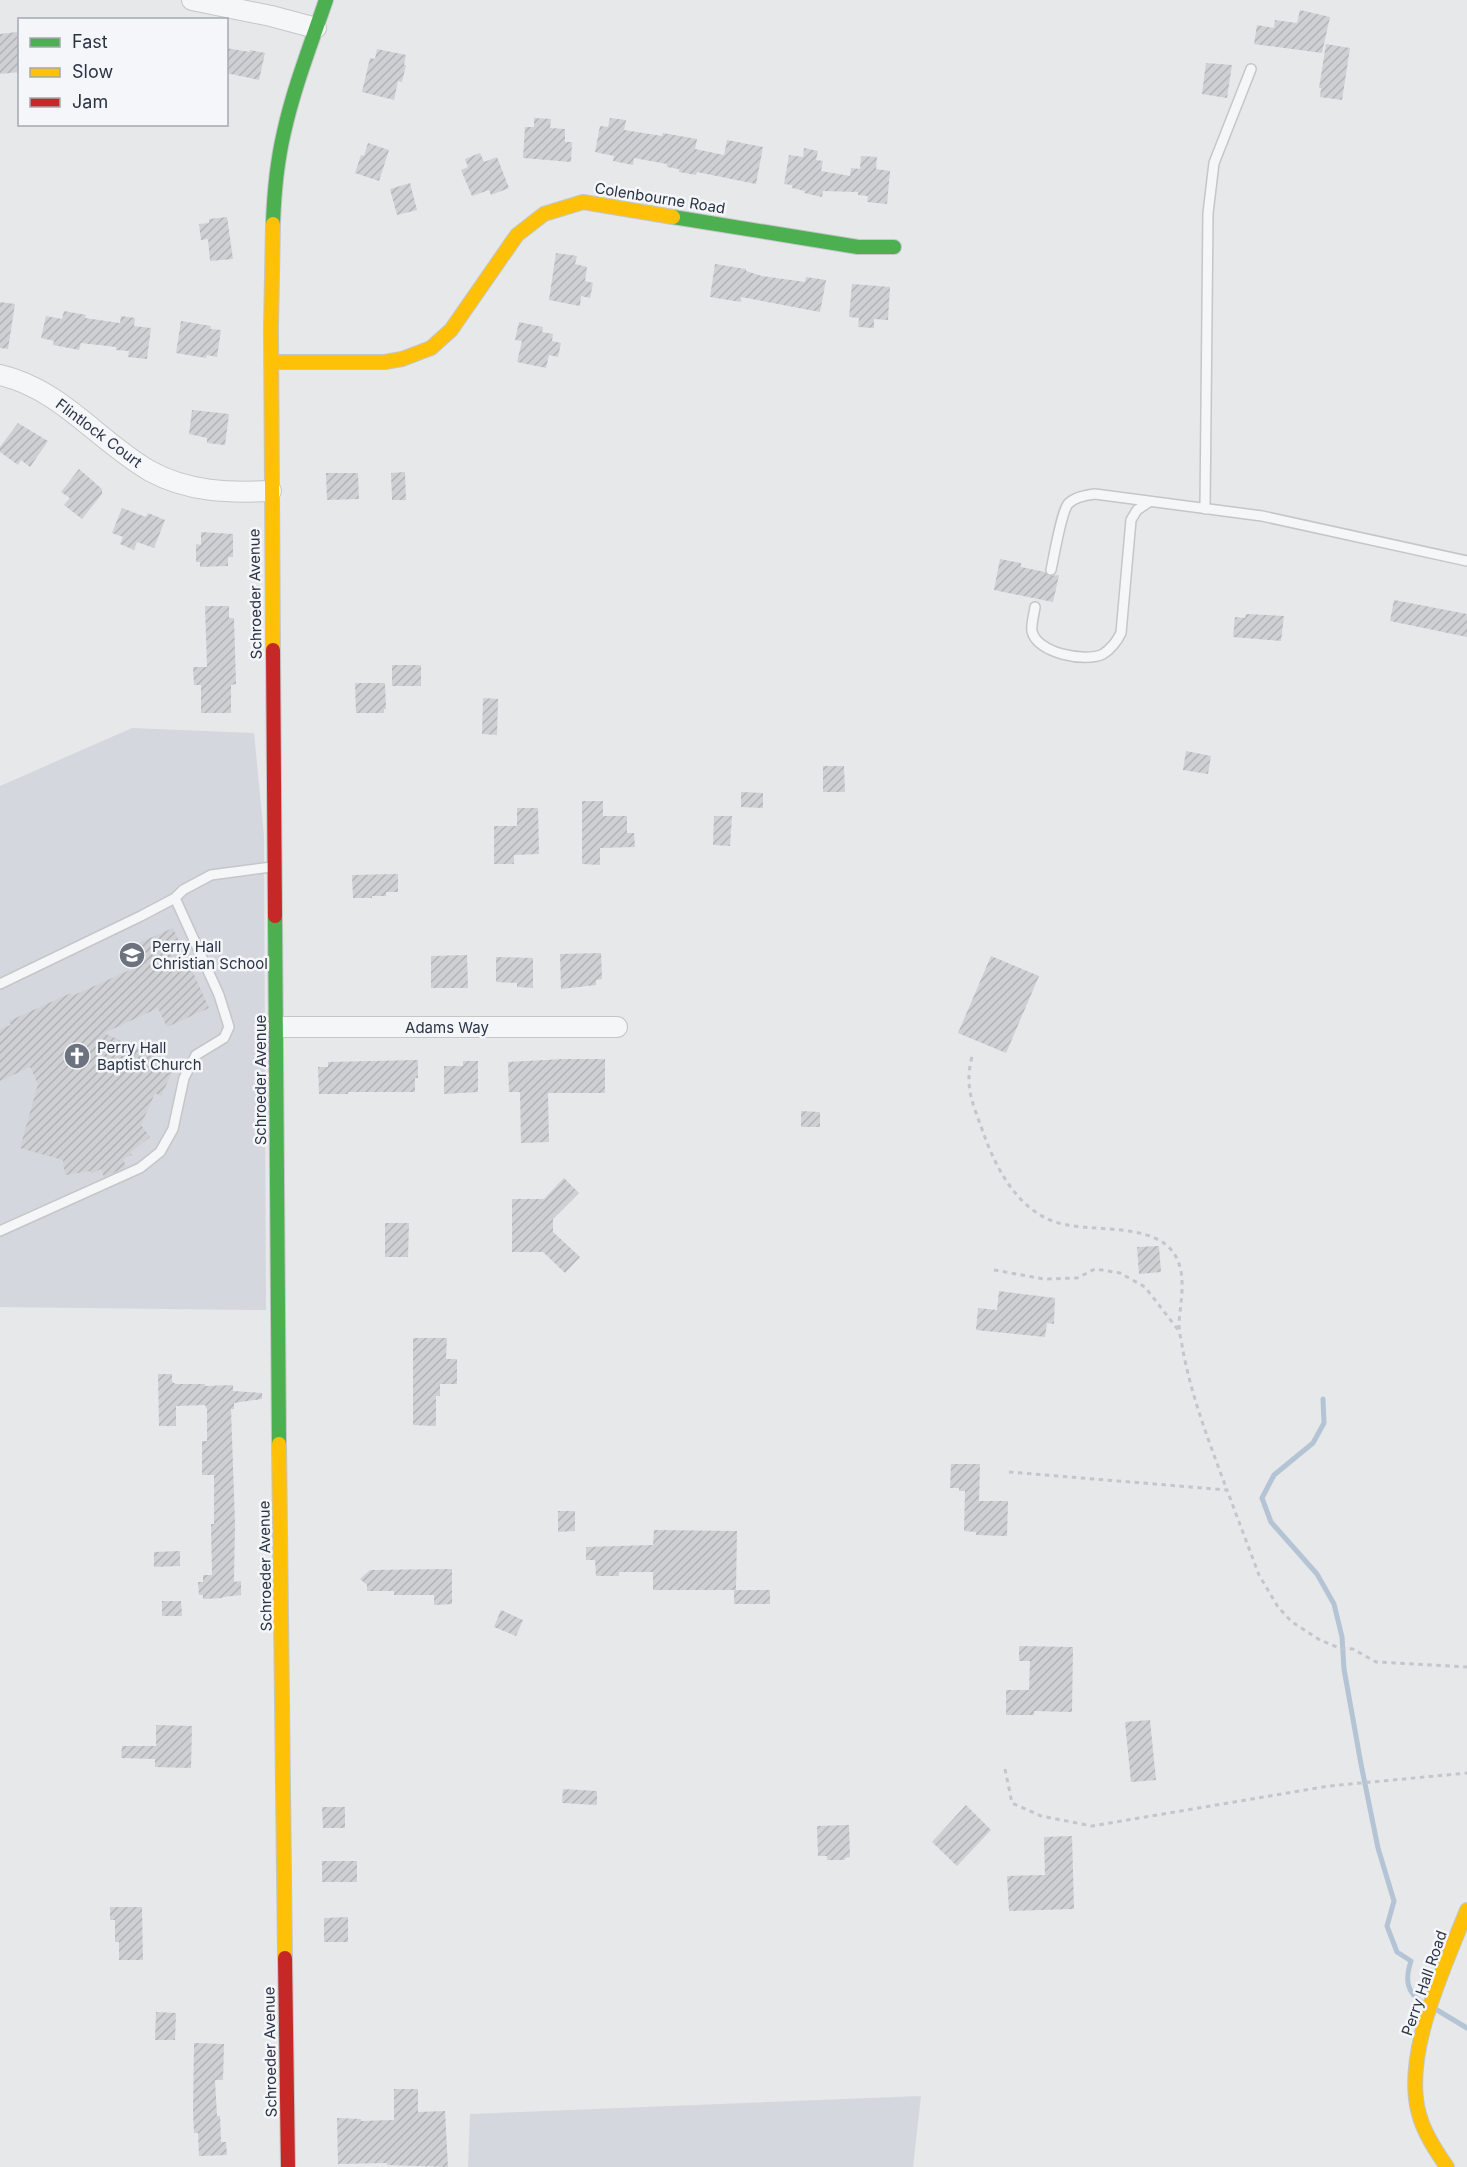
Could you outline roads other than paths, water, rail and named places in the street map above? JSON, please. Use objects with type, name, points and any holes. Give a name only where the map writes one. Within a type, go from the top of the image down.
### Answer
[{"type":"street","points":[[192,0],[316,28]]},
{"type":"street","name":"Schroeder Avenue","points":[[288,2167],[276,1224],[277,1027],[271,362],[274,203],[277,172],[290,108],[326,0]]},
{"type":"street","name":"Colenbourne Road","points":[[271,362],[385,362],[402,359],[431,348],[451,330],[517,235],[544,214],[583,202],[858,247],[894,247]]},
{"type":"street","name":"Flintlock Court","points":[[0,375],[42,390],[91,425],[123,452],[151,471],[178,483],[205,490],[231,493],[271,491]]},
{"type":"street","name":"Adams Way","points":[[277,1027],[617,1027]]},
{"type":"street","name":"Perry Hall Road","points":[[1447,2167],[1424,2128],[1417,2104],[1418,2057],[1431,2006],[1467,1910]]},
{"type":"lane","points":[[1205,509],[1208,213],[1214,163],[1251,69]]},
{"type":"lane","points":[[1051,570],[1068,504],[1084,495],[1095,494],[1262,516],[1467,561]]},
{"type":"lane","points":[[1035,608],[1032,630],[1035,638],[1043,646],[1061,653],[1092,657],[1102,654],[1111,647],[1121,633],[1131,520],[1137,510],[1149,502]]},
{"type":"lane","points":[[0,984],[176,898],[183,890],[211,875],[274,867]]},
{"type":"lane","points":[[0,1231],[140,1168],[160,1152],[173,1129],[184,1078],[196,1054],[224,1038],[229,1027],[219,995],[176,898]]},
{"type":"waterway","points":[[1323,1399],[1324,1423],[1313,1443],[1274,1475],[1262,1498],[1271,1522],[1317,1574],[1334,1604],[1342,1637],[1344,1669],[1361,1764],[1378,1848],[1394,1901],[1387,1926],[1397,1952],[1411,1961],[1408,1985],[1417,1999],[1423,2003]]},
{"type":"waterway","points":[[1437,2010],[1467,2028]]},
{"type":"place","name":"Perry Hall Christian School","points":[[132,955]]},
{"type":"place","name":"Perry Hall Baptist Church","points":[[77,1056]]}]
